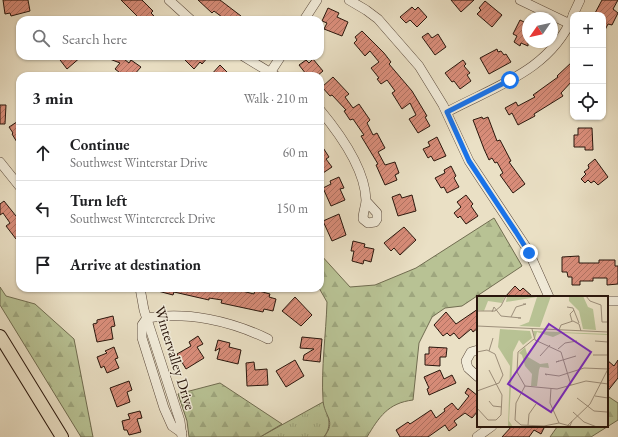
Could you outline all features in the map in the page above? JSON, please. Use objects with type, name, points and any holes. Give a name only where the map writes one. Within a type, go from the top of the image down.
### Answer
[{"type":"main road","points":[[0,336],[62,437]]},
{"type":"street","points":[[169,0],[187,16]]},
{"type":"street","points":[[307,16],[317,0]]},
{"type":"street","points":[[349,0],[378,19],[419,66],[447,112],[469,161],[528,250],[549,296]]},
{"type":"street","points":[[520,0],[570,17]]},
{"type":"street","points":[[575,12],[580,0]]},
{"type":"street","points":[[447,112],[534,67],[554,48],[570,21]]},
{"type":"street","points":[[249,60],[267,72]]},
{"type":"street","points":[[273,72],[279,60]]},
{"type":"street","points":[[324,114],[354,161],[366,201]]},
{"type":"street","points":[[0,162],[16,182]]},
{"type":"street","name":"Wintervalley Drive","points":[[141,292],[147,318],[180,421],[182,435]]},
{"type":"street","points":[[147,318],[170,315],[231,324],[268,339]]},
{"type":"street","points":[[477,350],[471,352],[466,361],[468,368],[477,376]]},
{"type":"street","points":[[477,437],[491,427]]},
{"type":"green space","points":[[494,218],[522,266],[462,306],[445,308],[432,317],[419,343],[413,400],[397,404],[385,412],[367,437],[324,437],[328,431],[330,422],[323,400],[323,363],[327,302],[321,292],[324,292],[324,258],[350,287],[375,285],[416,268]]},
{"type":"green space","points":[[0,287],[6,296],[35,304],[74,339],[93,437],[81,437],[0,305]]},
{"type":"green space","points":[[220,383],[282,424],[260,437],[189,437],[187,421],[178,394]]},
{"type":"green space","points":[[609,397],[618,403],[618,420],[608,426]]},
{"type":"green space","points":[[323,402],[329,420],[327,433],[324,437],[260,437]]},
{"type":"green space","points":[[557,427],[607,427],[591,437],[550,437]]},
{"type":"building","points":[[3,0],[28,0],[30,11],[11,16],[10,13],[5,14]]},
{"type":"building","points":[[121,0],[142,0],[153,11],[151,13],[154,16],[137,16]]},
{"type":"building","points":[[198,0],[220,0],[241,16],[221,16],[214,11],[212,13]]},
{"type":"building","points":[[451,0],[474,0],[461,12]]},
{"type":"building","points":[[602,0],[618,0],[613,9],[618,13],[612,25],[608,24],[606,28],[606,12],[596,12]]},
{"type":"building","points":[[485,1],[502,15],[492,27],[477,14],[481,10],[479,8]]},
{"type":"building","points":[[412,7],[415,10],[418,7],[427,17],[417,27],[410,20],[406,23],[400,17]]},
{"type":"building","points":[[328,8],[339,13],[337,17],[348,22],[342,36],[324,29],[327,23],[324,22],[324,17]]},
{"type":"building","points":[[520,20],[522,21],[522,43],[520,46],[514,42],[517,36],[513,34]]},
{"type":"building","points":[[362,31],[384,53],[391,62],[389,64],[412,91],[427,116],[425,117],[430,126],[418,133],[409,119],[416,115],[410,103],[402,109],[392,93],[395,91],[387,80],[381,84],[377,79],[379,78],[371,68],[379,62],[370,51],[365,56],[354,43],[357,40],[355,37]]},
{"type":"building","points":[[428,33],[432,38],[438,34],[446,47],[435,55],[422,37]]},
{"type":"building","points":[[497,49],[498,52],[501,51],[504,55],[506,54],[511,62],[489,74],[480,58]]},
{"type":"building","points":[[60,60],[77,60],[67,69]]},
{"type":"building","points":[[112,60],[125,60],[129,63],[131,60],[141,67],[137,72],[119,72],[115,69],[120,63]]},
{"type":"building","points":[[185,60],[206,60],[202,64],[200,62],[194,69]]},
{"type":"building","points":[[306,60],[309,63],[314,60],[323,71],[304,72],[299,65]]},
{"type":"building","points":[[463,60],[466,64],[464,66],[470,73],[467,75],[471,81],[460,89],[445,73]]},
{"type":"building","points":[[570,64],[570,83],[561,93],[563,96],[534,114],[535,116],[518,125],[512,113],[509,115],[505,108],[516,102],[518,106],[535,97],[533,95],[558,77],[557,76]]},
{"type":"building","points":[[220,65],[227,72],[214,72]]},
{"type":"building","points":[[333,77],[349,94],[345,97],[353,108],[359,104],[370,120],[367,123],[373,135],[377,133],[385,148],[378,152],[385,165],[395,162],[399,173],[395,175],[397,180],[385,185],[376,165],[378,164],[361,136],[364,135],[353,119],[350,120],[344,111],[346,110],[332,95],[330,96],[324,89],[324,85]]},
{"type":"building","points":[[0,105],[6,105],[5,124],[0,124]]},
{"type":"building","points":[[482,117],[483,119],[488,117],[497,141],[500,140],[511,161],[509,162],[525,184],[513,193],[500,175],[503,173],[497,162],[495,163],[492,158],[489,160],[484,149],[473,120]]},
{"type":"building","points":[[16,123],[16,140],[12,134],[13,133],[9,127]]},
{"type":"building","points":[[578,128],[592,128],[593,150],[585,150],[585,147],[574,147],[574,135],[578,135]]},
{"type":"building","points":[[437,137],[446,156],[434,161],[431,156],[428,158],[423,149],[430,146],[428,142]]},
{"type":"building","points":[[324,149],[329,157],[326,159],[332,167],[324,172]]},
{"type":"building","points":[[595,159],[608,177],[598,185],[594,181],[591,183],[588,180],[585,183],[581,179],[586,174],[584,172],[589,168],[588,165]]},
{"type":"building","points":[[451,166],[456,176],[454,178],[459,187],[447,193],[444,187],[441,188],[435,178],[445,173],[444,170]]},
{"type":"building","points":[[339,177],[344,188],[340,189],[345,200],[331,206],[324,190],[324,188],[331,184],[330,181]]},
{"type":"building","points":[[400,194],[402,198],[412,195],[416,211],[398,216],[392,197]]},
{"type":"building","points":[[466,195],[473,204],[471,206],[478,216],[466,224],[460,216],[458,218],[454,213],[461,207],[457,202]]},
{"type":"building","points":[[4,201],[16,216],[16,239],[6,226],[10,223],[3,213],[0,215],[0,204]]},
{"type":"building","points":[[339,214],[346,235],[332,241],[324,221]]},
{"type":"building","points":[[404,227],[416,240],[400,255],[394,248],[391,251],[384,243]]},
{"type":"building","points":[[353,241],[365,244],[364,247],[374,249],[371,262],[364,260],[363,264],[352,261],[354,251],[351,251]]},
{"type":"building","points":[[579,256],[579,263],[599,263],[599,260],[615,260],[615,266],[618,266],[618,284],[607,285],[607,278],[593,278],[593,281],[580,281],[580,285],[572,285],[572,277],[568,277],[567,272],[562,272],[562,257]]},
{"type":"building","points":[[515,286],[520,291],[523,288],[532,296],[506,296]]},
{"type":"building","points":[[162,292],[174,292],[173,295]]},
{"type":"building","points":[[174,292],[246,292],[254,294],[254,292],[262,292],[270,294],[269,297],[276,299],[273,311],[264,309],[263,312],[221,303],[222,300],[209,298],[209,300]]},
{"type":"building","points":[[295,297],[312,315],[301,326],[282,311]]},
{"type":"building","points":[[477,310],[477,329],[473,332],[471,329],[459,339],[454,333],[450,336],[447,333],[443,336],[434,325],[446,312],[456,324]]},
{"type":"building","points":[[113,316],[115,326],[111,327],[113,339],[97,342],[93,324],[97,323],[97,320]]},
{"type":"building","points":[[198,336],[203,344],[197,347],[204,358],[186,369],[177,354],[191,346],[189,342]]},
{"type":"building","points":[[302,337],[322,339],[320,362],[303,360],[304,355],[314,349],[300,348]]},
{"type":"building","points":[[218,340],[230,343],[229,347],[241,350],[238,364],[217,359],[220,348],[215,351]]},
{"type":"building","points":[[114,347],[118,358],[115,359],[119,368],[107,373],[104,366],[101,368],[97,357],[107,353],[105,351]]},
{"type":"building","points":[[429,347],[447,348],[446,357],[440,357],[440,366],[425,365],[425,354],[429,354]]},
{"type":"building","points":[[295,360],[304,376],[286,387],[276,371]]},
{"type":"building","points":[[618,360],[618,378],[608,391],[608,361],[614,366]]},
{"type":"building","points":[[254,362],[255,370],[267,369],[268,385],[247,386],[246,363]]},
{"type":"building","points":[[440,370],[444,379],[452,375],[456,383],[429,395],[427,389],[429,388],[424,377]]},
{"type":"building","points":[[129,381],[132,390],[127,392],[130,402],[117,407],[110,388]]},
{"type":"building","points":[[468,388],[477,395],[477,412],[472,418],[465,413],[454,421],[457,425],[449,431],[445,425],[428,437],[400,437],[396,430],[408,422],[410,424],[431,410],[436,418],[452,403],[458,410],[469,396],[465,393]]},
{"type":"building","points":[[140,411],[142,418],[137,419],[141,432],[129,435],[127,430],[124,430],[122,421],[130,419],[128,414]]},
{"type":"building","points":[[511,427],[544,427],[541,434],[534,430],[529,437],[502,437]]},
{"type":"route","points":[[510,80],[447,112],[469,161],[479,179],[529,253]]}]
